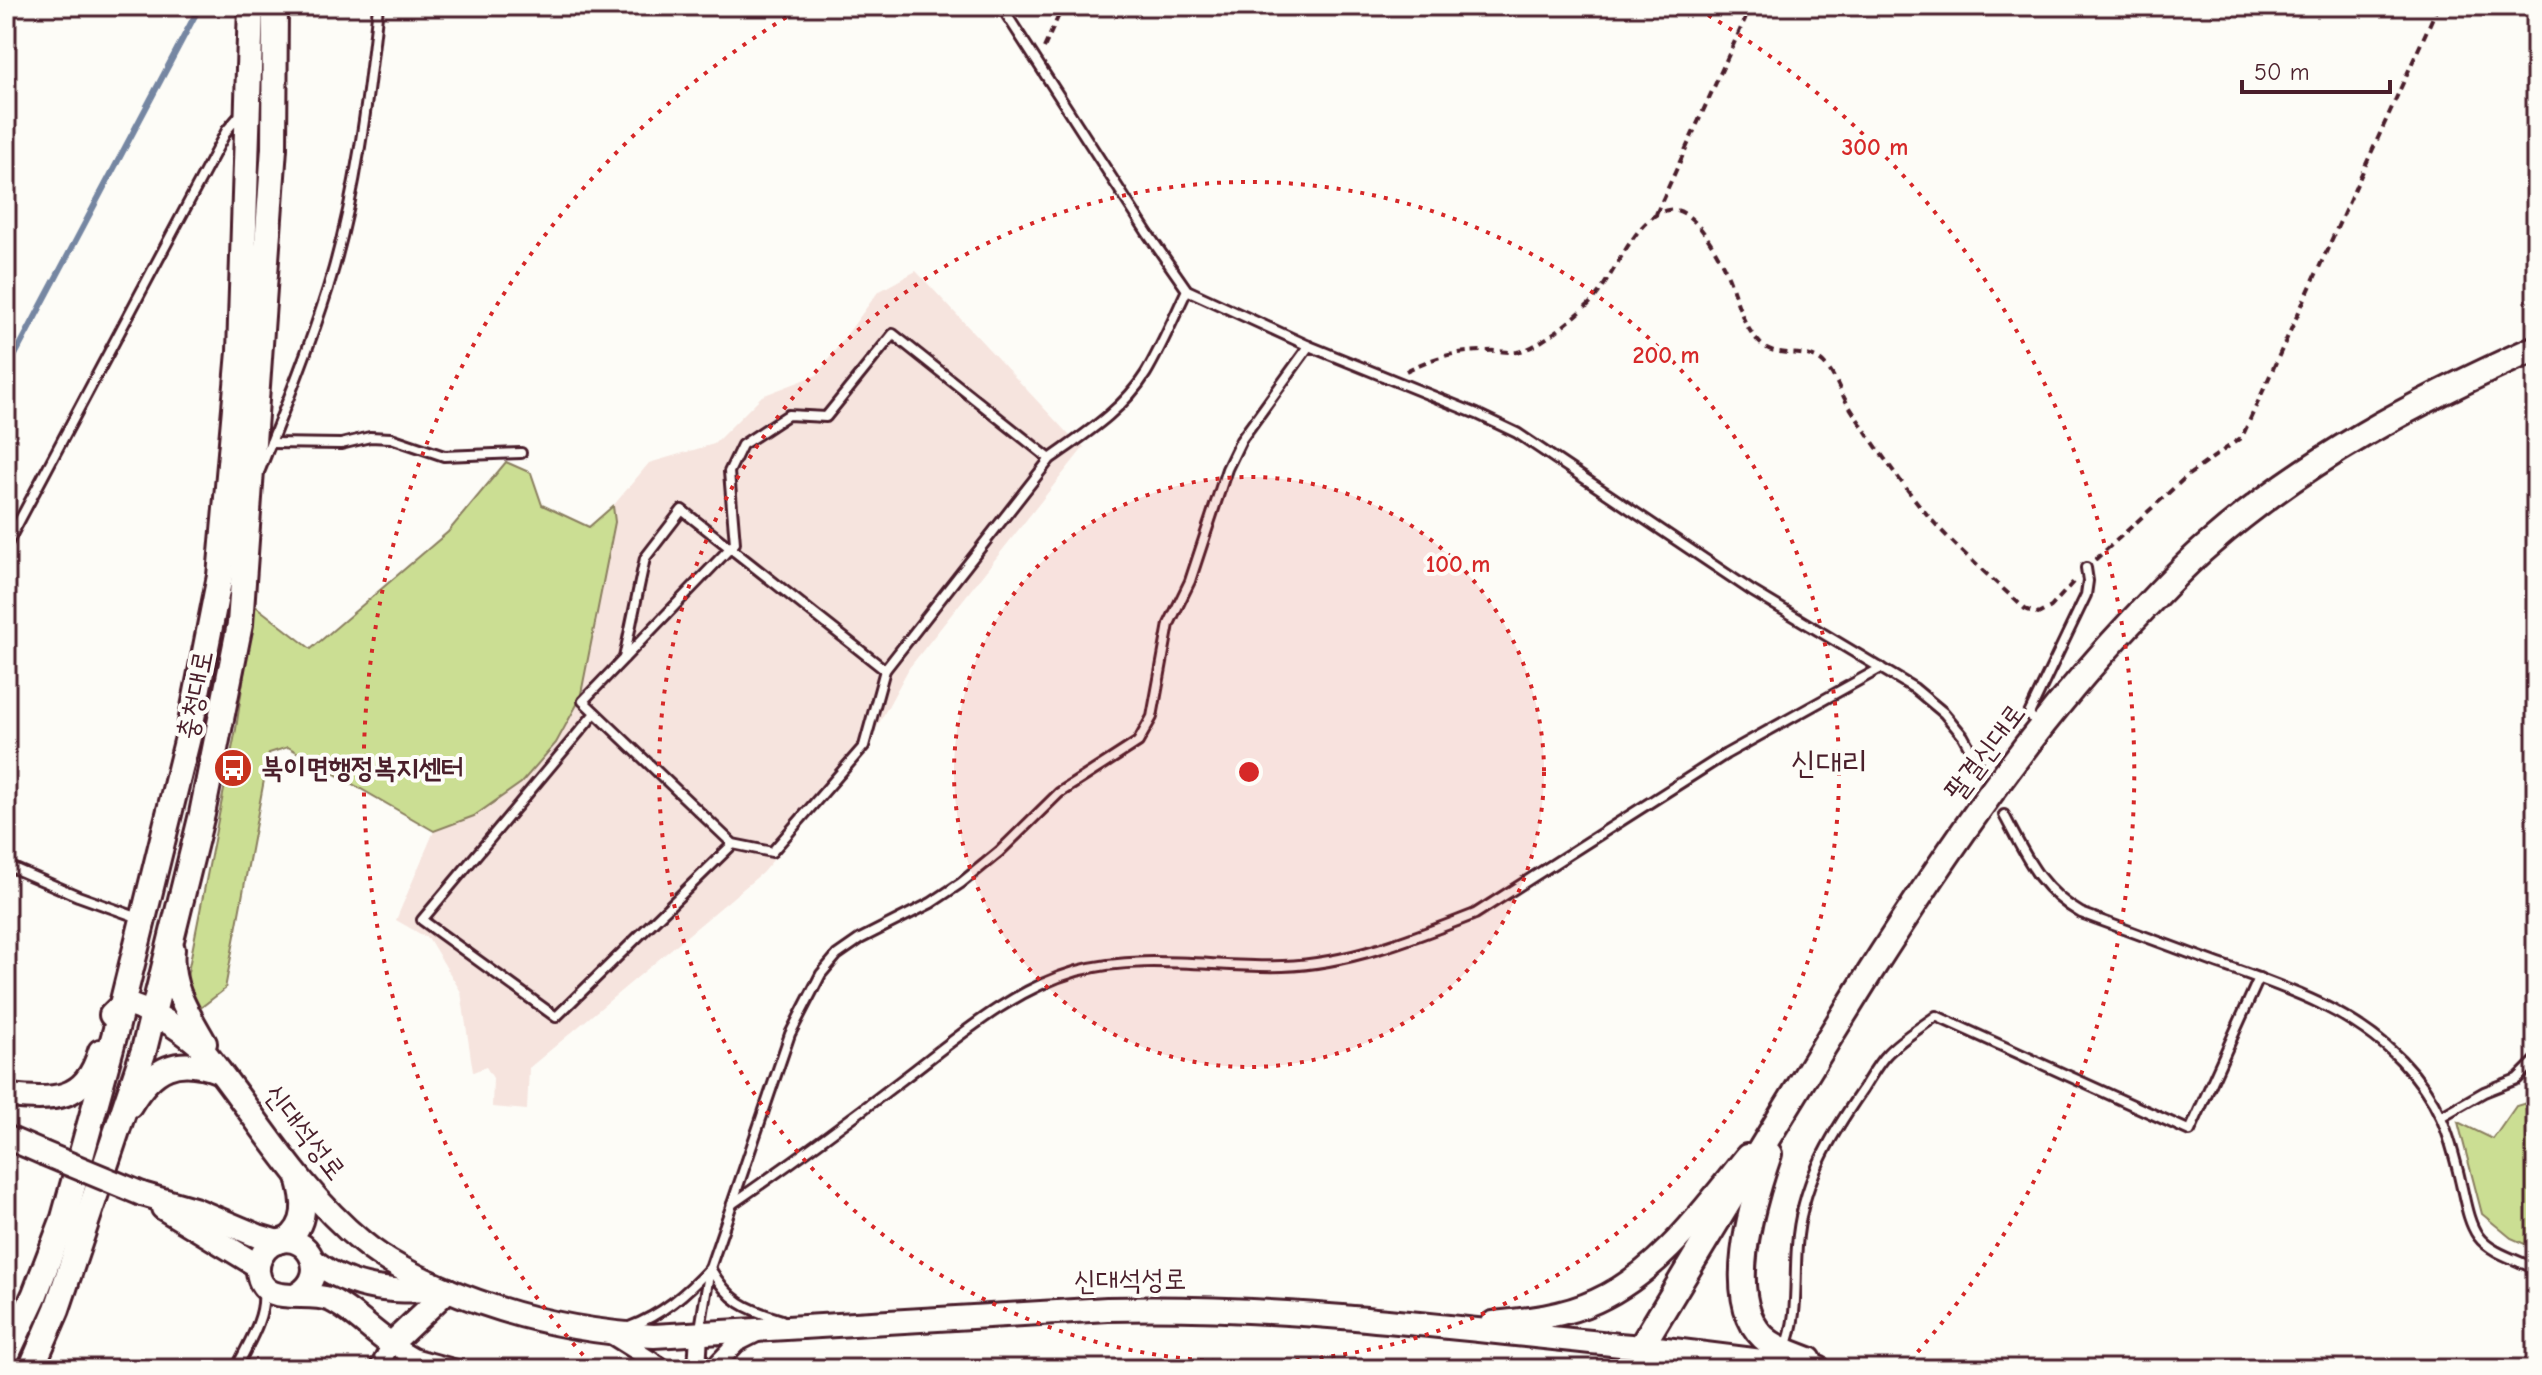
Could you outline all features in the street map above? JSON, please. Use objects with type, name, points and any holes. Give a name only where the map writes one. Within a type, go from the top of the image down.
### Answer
[{"type":"main road","name":"충청대로","points":[[6,1356],[35,1294],[64,1218],[123,1003],[189,733],[220,576],[240,352],[251,6]]},
{"type":"main road","name":"충청대로","points":[[31,1369],[61,1296],[144,1050],[202,814],[240,624],[274,148],[274,16]]},
{"type":"main road","name":"팔결신대로","points":[[1641,1347],[1785,1108],[1931,877],[2040,727],[2100,656],[2206,547],[2263,500],[2336,448],[2422,401],[2536,348]]},
{"type":"main road","points":[[1785,1108],[1761,1177],[1750,1223],[1744,1259],[1743,1297],[1753,1324],[1781,1361],[1833,1369]]},
{"type":"main road","name":"신대석성로","points":[[1641,1347],[1781,1361],[1818,1369]]},
{"type":"street","points":[[175,928],[171,966],[175,984],[221,1072]]},
{"type":"street","points":[[6,1096],[55,1096],[80,1089],[94,1070],[109,1018],[123,1003]]},
{"type":"street","name":"신대석성로","points":[[123,1003],[153,1013],[191,1038],[319,1199],[361,1242],[407,1272],[517,1316],[610,1334],[699,1334],[1174,1307],[1252,1310],[1641,1347]]},
{"type":"street","points":[[114,1134],[138,1093],[149,1079],[161,1071],[179,1064],[199,1063],[221,1072]]},
{"type":"street","points":[[1435,1327],[1516,1321],[1559,1314],[1596,1301],[1629,1282],[1696,1219],[1785,1108]]},
{"type":"street","points":[[6,1137],[142,1194],[194,1209],[258,1236],[303,1246],[314,1261],[326,1270],[362,1286],[393,1293],[448,1290]]},
{"type":"street","points":[[260,1274],[265,1250],[301,1226],[302,1193],[297,1172]]},
{"type":"street","points":[[142,1194],[260,1274],[273,1294],[284,1300],[317,1295],[332,1301],[413,1357],[457,1369]]},
{"type":"street","points":[[284,1300],[305,1290],[314,1277],[314,1261]]},
{"type":"street","points":[[378,1369],[391,1344],[448,1290]]},
{"type":"street","points":[[712,1369],[737,1343],[762,1330]]},
{"type":"street","points":[[610,1334],[665,1369]]},
{"type":"street","points":[[697,1369],[699,1334]]},
{"type":"lane","points":[[248,501],[328,287],[352,189],[370,82],[378,6]]},
{"type":"lane","points":[[1001,6],[1187,290],[1309,346],[1517,433],[1764,598],[1914,688],[1944,713],[1963,736],[1980,767]]},
{"type":"lane","points":[[6,546],[227,130],[248,105]]},
{"type":"lane","points":[[1050,459],[893,334],[826,417],[788,415],[742,445],[729,472],[735,543],[583,701],[733,844],[772,852],[864,746],[885,670],[1050,459],[1098,425],[1145,375],[1187,290]]},
{"type":"lane","points":[[699,1334],[710,1268],[790,1034],[821,974],[837,955],[860,939],[931,903],[961,883],[999,852],[1059,793],[1138,742],[1146,732],[1152,717],[1169,624],[1190,581],[1227,469],[1248,430],[1309,346]]},
{"type":"lane","points":[[271,443],[341,444],[370,437],[391,438],[444,456],[521,453]]},
{"type":"lane","points":[[624,659],[645,558],[682,510],[885,670]]},
{"type":"lane","points":[[2040,727],[2029,714],[2086,595],[2086,568]]},
{"type":"lane","points":[[732,1204],[802,1156],[987,1016],[1050,981],[1079,970],[1116,965],[1320,964],[1448,925],[1475,914],[1726,754],[1881,668]]},
{"type":"lane","points":[[595,713],[422,920],[556,1017],[733,844]]},
{"type":"lane","points":[[2004,815],[2042,884],[2063,903],[2081,913],[2259,978],[2348,1017],[2373,1035],[2424,1087],[2442,1116],[2478,1236],[2492,1248],[2536,1269]]},
{"type":"lane","points":[[6,865],[78,896],[143,919]]},
{"type":"lane","points":[[1781,1361],[1793,1330],[1797,1245],[1803,1207],[1817,1163],[1886,1054],[1936,1016],[2190,1131],[2259,978]]},
{"type":"lane","points":[[2442,1116],[2484,1092],[2517,1079],[2536,1060]]},
{"type":"lane","points":[[710,1268],[730,1297],[745,1308],[804,1327]]},
{"type":"lane","points":[[610,1334],[640,1323],[666,1308],[688,1292],[710,1268]]},
{"type":"lane","points":[[236,1369],[263,1306],[260,1274]]},
{"type":"lane","points":[[260,1316],[284,1300]]},
{"type":"path","points":[[1037,62],[1063,6]]},
{"type":"path","points":[[1389,380],[1425,361],[1455,352],[1517,352],[1533,346],[1588,305],[1602,289],[1628,243],[1656,214],[1751,6]]},
{"type":"path","points":[[1656,214],[1671,209],[1686,212],[1713,246],[1727,273],[1736,306],[1761,345],[1777,352],[1815,356],[1827,366],[1847,402],[1927,514],[2025,609],[2038,614],[2051,607],[2086,568],[2187,476],[2242,437],[2438,6]]},
{"type":"shaded area","points":[[916,271],[1069,435],[1084,447],[909,668],[859,760],[762,873],[529,1068],[527,1110],[492,1107],[493,1078],[486,1067],[473,1072],[461,992],[429,939],[396,920],[434,831],[474,816],[615,522],[613,506],[649,463],[714,444],[762,396],[817,375],[878,292]]},
{"type":"green space","points":[[506,462],[531,473],[542,505],[589,527],[613,506],[615,522],[580,699],[556,743],[521,783],[474,816],[434,831],[288,747],[269,753],[225,989],[199,1009],[185,987],[236,729],[254,605],[311,649],[448,532]]},
{"type":"green space","points":[[2536,1100],[2536,1249],[2511,1238],[2482,1214],[2458,1122],[2493,1139],[2516,1106]]},
{"type":"waterway","points":[[6,372],[200,6]]},
{"type":"place","name":"북이면행정복지센터","points":[[233,768]]},
{"type":"district","name":"신대리","points":[[1829,762]]}]
